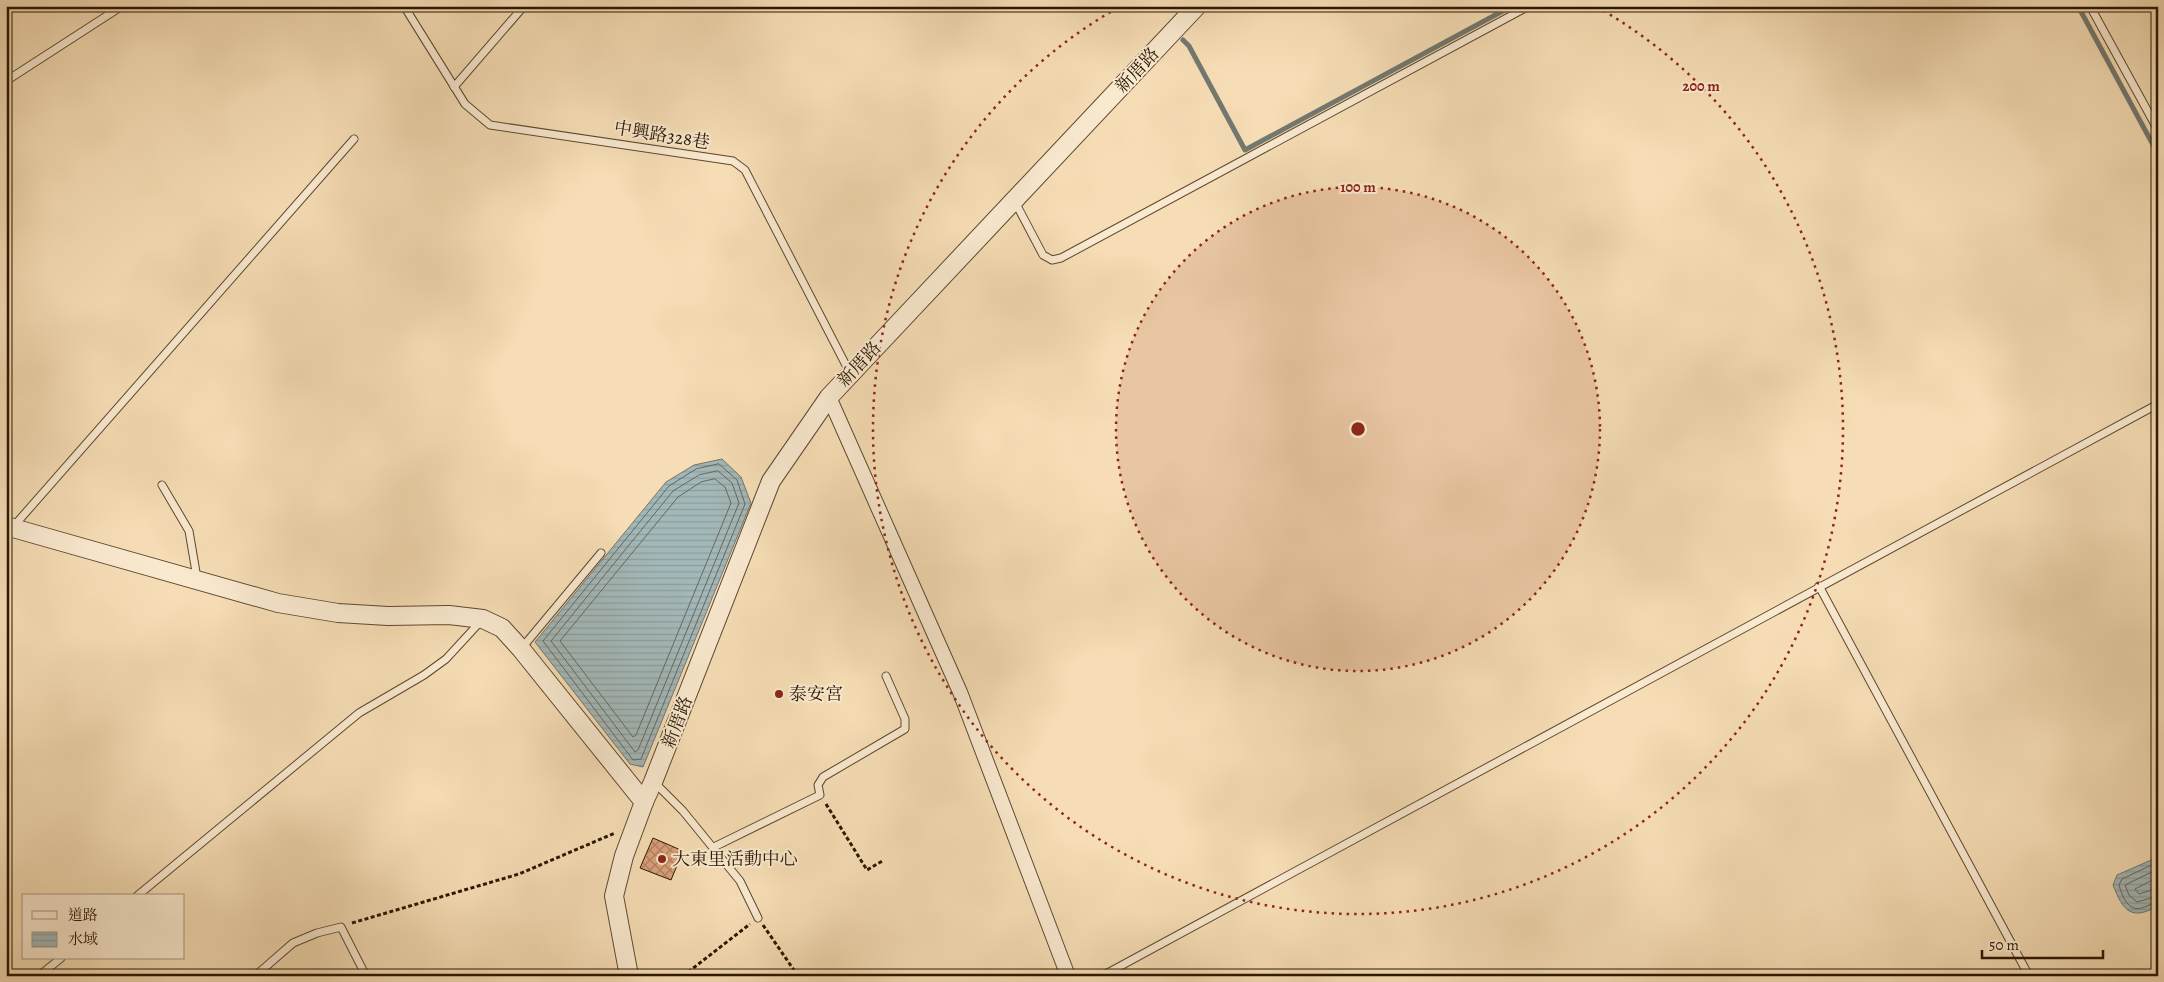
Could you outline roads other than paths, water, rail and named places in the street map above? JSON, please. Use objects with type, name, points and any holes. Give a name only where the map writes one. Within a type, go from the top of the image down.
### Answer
[{"type":"street","name":"新厝路","points":[[629,976],[614,896],[624,856],[635,822],[653,782],[771,481],[829,397],[1197,6]]},
{"type":"street","points":[[829,397],[960,692],[1068,976]]},
{"type":"street","points":[[9,527],[278,603],[313,610],[388,616],[449,615],[483,619],[502,628],[521,649],[644,802]]},
{"type":"lane","points":[[6,81],[122,6]]},
{"type":"lane","name":"中興路328巷","points":[[404,6],[464,104],[490,124],[733,161],[745,170],[850,374]]},
{"type":"lane","points":[[454,88],[524,6]]},
{"type":"lane","points":[[1014,200],[1043,255],[1052,260],[1062,258],[1529,6]]},
{"type":"lane","points":[[2090,6],[2158,130]]},
{"type":"lane","points":[[9,527],[354,139]]},
{"type":"lane","points":[[1102,976],[2158,404]]},
{"type":"lane","points":[[162,485],[189,532],[197,580]]},
{"type":"lane","points":[[521,649],[602,553]]},
{"type":"lane","points":[[1819,586],[2029,976]]},
{"type":"lane","points":[[138,894],[360,713],[424,674],[446,658],[483,619]]},
{"type":"lane","points":[[714,847],[820,795],[818,785],[823,777],[905,729],[906,719],[886,676]]},
{"type":"lane","points":[[653,782],[683,811],[714,847],[740,881],[758,918]]},
{"type":"lane","points":[[255,976],[293,942],[341,926],[366,976]]},
{"type":"lane","points":[[39,976],[59,960]]},
{"type":"water","points":[[722,459],[741,477],[751,503],[643,767],[630,764],[535,642],[666,482],[694,465]]},
{"type":"water","points":[[2158,857],[2158,906],[2141,913],[2129,911],[2120,901],[2113,885],[2117,875]]},
{"type":"waterway","points":[[1183,40],[1189,46],[1245,150],[1512,6]]},
{"type":"waterway","points":[[2078,6],[2158,154]]},
{"type":"place","name":"泰安宮","points":[[779,694]]},
{"type":"place","name":"大東里活動中心","points":[[662,859]]}]
